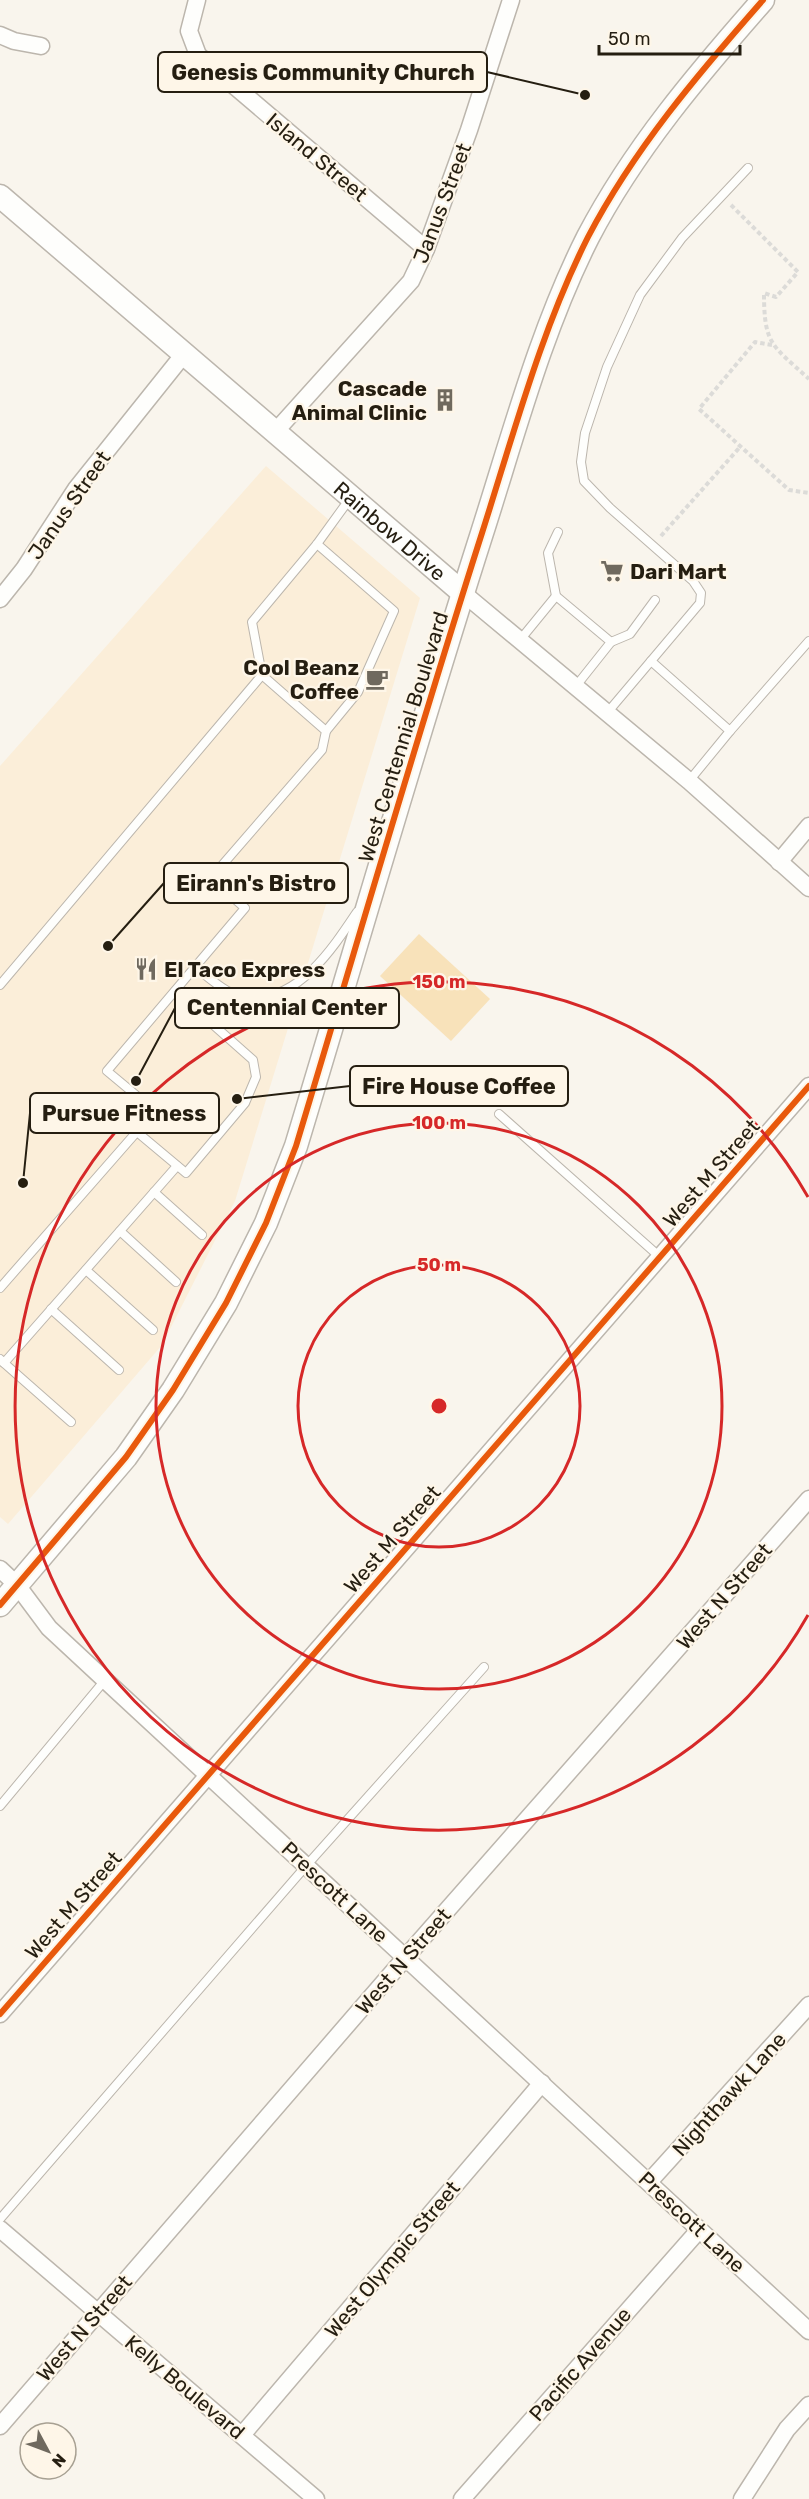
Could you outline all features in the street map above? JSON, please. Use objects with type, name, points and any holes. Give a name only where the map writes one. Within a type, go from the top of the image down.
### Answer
[{"type":"main road","name":"West Centennial Boulevard","points":[[0,1605],[126,1456],[173,1390],[231,1293],[266,1223],[296,1146],[463,593],[548,328],[588,237],[630,167],[678,98],[763,0]]},
{"type":"main road","name":"Rainbow Drive","points":[[0,196],[463,593]]},
{"type":"street","name":"Island Street","points":[[197,0],[189,31],[198,55],[426,249]]},
{"type":"street","name":"Janus Street","points":[[275,432],[411,281],[426,249],[511,0]]},
{"type":"street","points":[[0,35],[14,41],[40,46]]},
{"type":"street","name":"Janus Street","points":[[0,599],[24,569],[76,489],[184,354]]},
{"type":"street","name":"Rainbow Drive","points":[[463,593],[608,712],[809,888]]},
{"type":"street","points":[[779,862],[809,826]]},
{"type":"street","name":"West M Street","points":[[0,2014],[809,1086]]},
{"type":"street","name":"West N Street","points":[[0,2426],[405,1958],[809,1499]]},
{"type":"street","name":"Prescott Lane","points":[[0,1569],[17,1585],[50,1628],[105,1680],[809,2331]]},
{"type":"street","name":"Nighthawk Lane","points":[[649,2182],[809,2005]]},
{"type":"street","name":"West Olympic Street","points":[[242,2435],[542,2083]]},
{"type":"street","name":"Kelly Boulevard","points":[[0,2229],[316,2499]]},
{"type":"street","name":"Pacific Avenue","points":[[462,2499],[699,2230]]},
{"type":"street","points":[[742,2499],[787,2429],[809,2405]]},
{"type":"lane","points":[[608,712],[700,603],[701,593],[693,581],[610,508],[584,481],[581,462],[585,433],[607,367],[640,295],[682,238],[748,168]]},
{"type":"lane","points":[[326,731],[262,675],[252,622],[317,544],[351,497]]},
{"type":"lane","points":[[558,532],[548,553],[556,596],[611,642]]},
{"type":"lane","points":[[0,1288],[155,1111],[107,1071],[245,908],[211,878],[321,750],[326,731],[358,692],[394,611],[317,544]]},
{"type":"lane","points":[[520,640],[556,596]]},
{"type":"lane","points":[[576,686],[611,642],[630,634],[655,600]]},
{"type":"lane","points":[[688,781],[809,641]]},
{"type":"lane","points":[[651,662],[730,731]]},
{"type":"lane","points":[[0,985],[262,675]]},
{"type":"lane","points":[[195,967],[223,988],[249,998],[280,993],[305,977],[333,946],[376,884]]},
{"type":"lane","points":[[137,1132],[186,1173],[245,1103],[256,1077],[253,1060],[175,991]]},
{"type":"lane","points":[[499,1114],[660,1257]]},
{"type":"lane","points":[[71,1422],[2,1361],[177,1166]]},
{"type":"lane","points":[[154,1192],[202,1235]]},
{"type":"lane","points":[[120,1231],[176,1282]]},
{"type":"lane","points":[[86,1270],[153,1330]]},
{"type":"lane","points":[[51,1309],[119,1370]]},
{"type":"lane","points":[[0,2219],[306,1866],[484,1667]]},
{"type":"lane","points":[[0,1806],[105,1680]]},
{"type":"path","points":[[722,196],[798,272],[776,297],[764,293],[764,322],[772,345],[809,379]]},
{"type":"path","points":[[772,345],[755,342],[699,409],[789,490],[809,493]]},
{"type":"path","points":[[652,545],[740,447]]},
{"type":"shaded area","points":[[266,466],[420,598],[235,1201],[162,1345],[8,1524],[0,1517],[0,766]]},
{"type":"shaded area","points":[[419,934],[490,999],[451,1041],[380,976]]},
{"type":"cycle path","points":[[0,1605],[126,1457],[173,1390],[226,1303],[266,1223],[296,1146],[458,609],[529,382],[556,308],[588,237],[646,143],[691,84],[763,0]]},
{"type":"cycle path","points":[[0,2014],[809,1086]]},
{"type":"place","name":"Genesis Community Church","points":[[585,95]]},
{"type":"place","name":"Cascade Animal Clinic","points":[[445,400]]},
{"type":"place","name":"Dari Mart","points":[[612,571]]},
{"type":"place","name":"Cool Beanz Coffee","points":[[377,679]]},
{"type":"place","name":"Eirann's Bistro","points":[[108,946]]},
{"type":"place","name":"El Taco Express","points":[[146,969]]},
{"type":"place","name":"Centennial Center","points":[[136,1081]]},
{"type":"place","name":"Fire House Coffee","points":[[237,1099]]},
{"type":"place","name":"Pursue Fitness","points":[[23,1183]]}]
